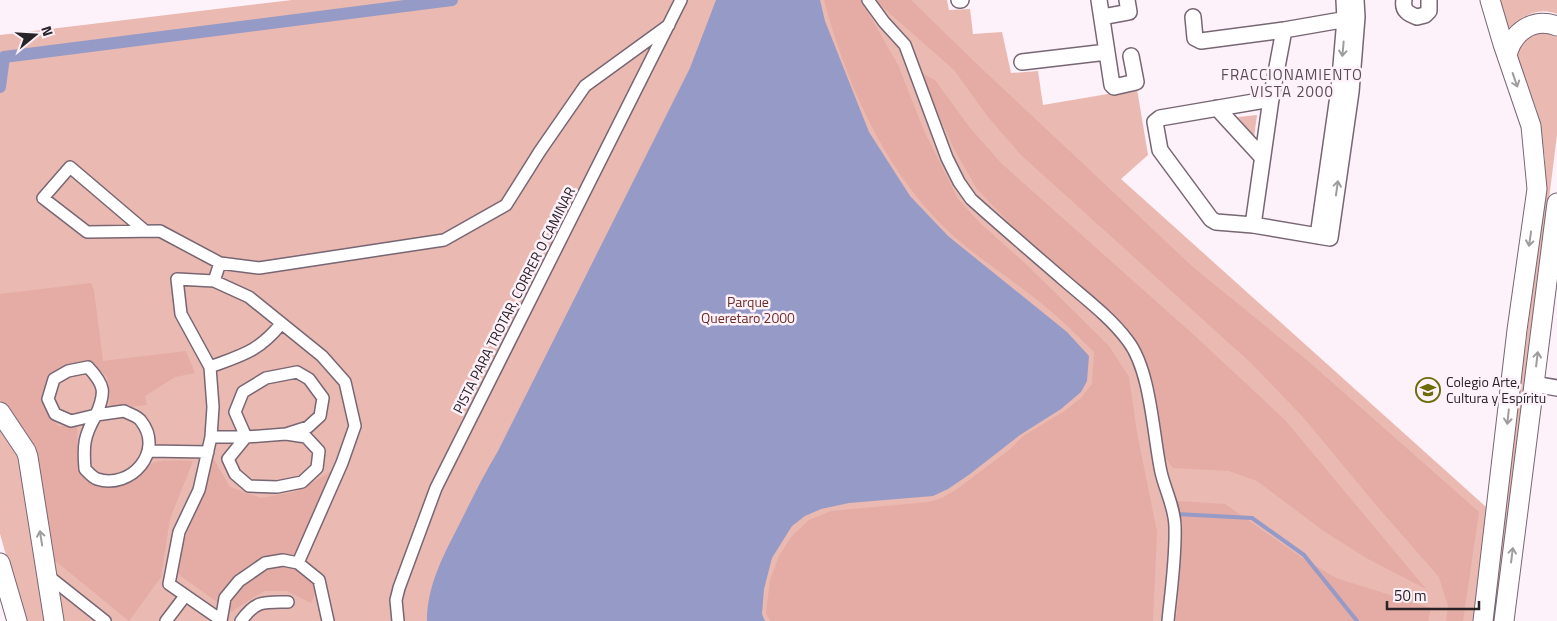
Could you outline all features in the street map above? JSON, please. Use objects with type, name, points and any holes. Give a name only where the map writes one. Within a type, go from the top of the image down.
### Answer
[{"type":"street","name":"PISTA PARA TROTAR, CORRER O CAMINAR","points":[[398,621],[396,600],[399,588],[436,488],[681,0]]},
{"type":"street","points":[[868,0],[884,22],[905,45],[947,158],[959,182],[971,199],[1102,312],[1128,341],[1136,353],[1144,378],[1161,471],[1171,502],[1175,527],[1168,621]]},
{"type":"street","points":[[1099,0],[1113,86],[1136,82],[1131,56]]},
{"type":"street","points":[[1344,0],[1351,18]]},
{"type":"street","points":[[1271,99],[1156,119],[1160,150],[1211,219],[1216,222],[1253,225],[1325,236],[1345,91],[1351,18],[1356,0]]},
{"type":"street","points":[[1404,0],[1403,6],[1405,11],[1418,18],[1429,11],[1429,0]]},
{"type":"street","points":[[1483,621],[1537,188],[1531,126],[1490,0]]},
{"type":"street","points":[[1102,17],[1129,12]]},
{"type":"street","points":[[1193,17],[1195,38],[1201,41],[1284,30],[1351,18]]},
{"type":"street","points":[[1507,56],[1512,40],[1524,29],[1539,23],[1557,26]]},
{"type":"street","points":[[144,230],[70,167],[43,198],[87,232],[160,230],[220,263],[259,268],[444,240],[506,205],[540,151],[585,86],[669,25]]},
{"type":"street","points":[[1253,225],[1271,99],[1284,30]]},
{"type":"street","points":[[1022,62],[1107,52]]},
{"type":"street","points":[[1217,108],[1262,157]]},
{"type":"street","points":[[1504,621],[1557,203]]},
{"type":"street","points":[[214,282],[220,263]]},
{"type":"street","points":[[298,562],[342,463],[355,426],[345,382],[322,356],[249,297],[214,282],[177,278],[181,314],[210,367],[213,407],[212,437],[199,490],[179,532],[169,584],[221,621],[225,598],[239,581],[265,563],[283,560],[298,562],[319,580],[328,621]]},
{"type":"street","points":[[210,367],[248,353],[269,338],[281,324]]},
{"type":"street","points":[[96,415],[71,421],[55,414],[48,399],[54,380],[68,371],[88,367],[101,380],[103,400],[96,415],[88,430],[83,448],[85,468],[95,478],[113,481],[130,476],[143,463],[149,451],[148,435],[140,419],[124,411],[96,415]]},
{"type":"street","points":[[246,437],[235,412],[243,392],[266,378],[298,372],[310,379],[323,398],[320,416],[308,427],[286,434]]},
{"type":"street","points":[[1534,384],[1557,388]]},
{"type":"street","points":[[0,412],[28,456],[54,621]]},
{"type":"street","points":[[212,437],[286,434],[306,437],[319,451],[317,468],[302,482],[277,487],[249,486],[235,474],[228,458],[246,437]]},
{"type":"street","points":[[149,451],[208,452]]},
{"type":"street","points":[[0,563],[17,621]]},
{"type":"street","points":[[46,574],[105,621]]},
{"type":"street","points":[[166,621],[185,596]]},
{"type":"street","points":[[241,621],[250,608],[267,602],[288,602]]},
{"type":"green space","name":"Parque Queretaro 2000","points":[[292,0],[947,0],[949,10],[970,9],[973,34],[1002,32],[1011,73],[1038,71],[1043,105],[1137,89],[1148,155],[1121,179],[1495,515],[1483,621],[25,621],[0,534],[0,35]]},
{"type":"green space","points":[[1498,0],[1557,0],[1557,14],[1543,11],[1530,14],[1518,21],[1507,31]]},
{"type":"green space","points":[[1546,32],[1557,37],[1557,135],[1496,621],[1490,621],[1545,195],[1545,159],[1537,111],[1515,53],[1527,38]]},
{"type":"green space","points":[[1257,115],[1254,138],[1238,117]]},
{"type":"shaded area","points":[[824,0],[861,0],[898,65],[925,133],[958,199],[980,223],[1029,267],[1109,346],[1129,377],[1137,433],[1157,532],[1153,621],[770,621],[766,613],[770,580],[779,556],[791,537],[809,520],[831,511],[929,502],[942,498],[1009,450],[1023,436],[1063,412],[1081,398],[1092,384],[1094,352],[1040,302],[971,250],[943,226],[921,202],[902,176],[884,149],[855,91],[843,61]]},
{"type":"shaded area","points":[[877,0],[911,0],[1193,267],[1308,361],[1479,512],[1463,621],[1446,621],[1448,606],[1439,577],[1303,417],[1251,363],[1021,155],[988,117],[954,70],[879,4]]},
{"type":"shaded area","points":[[923,74],[935,80],[970,128],[1002,164],[1195,336],[1285,420],[1426,589],[1368,559],[1325,532],[1257,481],[1229,471],[1173,468],[1163,455],[1149,372],[1128,330],[1021,235],[977,189],[954,149]]},
{"type":"shaded area","points":[[91,283],[94,291],[103,361],[186,351],[195,373],[175,377],[145,396],[147,405],[108,409],[110,402],[107,377],[90,361],[57,369],[44,388],[46,409],[58,426],[77,426],[79,465],[88,481],[95,485],[102,488],[110,488],[127,484],[137,479],[155,462],[193,461],[170,519],[161,577],[129,621],[53,559],[32,450],[0,399],[0,294]]},
{"type":"shaded area","points":[[212,456],[230,487],[261,498],[294,492],[331,472],[289,567],[300,572],[318,587],[311,603],[287,591],[264,591],[231,612],[178,574],[182,545],[200,502]]},
{"type":"shaded area","points":[[1177,501],[1225,504],[1301,557],[1336,578],[1431,608],[1428,621],[1176,621],[1180,561]]},
{"type":"water","points":[[716,0],[820,0],[825,21],[869,132],[910,196],[948,236],[1067,332],[1089,356],[1087,381],[1081,392],[1061,409],[1020,435],[948,489],[933,496],[849,503],[821,509],[805,516],[792,526],[772,558],[764,589],[762,614],[765,621],[427,621],[433,582],[443,558],[690,68]]},
{"type":"waterway","points":[[0,87],[4,57],[452,0]]},
{"type":"waterway","points":[[1176,514],[1252,518],[1304,555],[1357,621]]},
{"type":"place","name":"Colegio Arte, Cultura y Espíritu","points":[[1428,390]]},
{"type":"district","name":"FRACCIONAMIENTO VISTA 2000","points":[[1292,84]]}]
